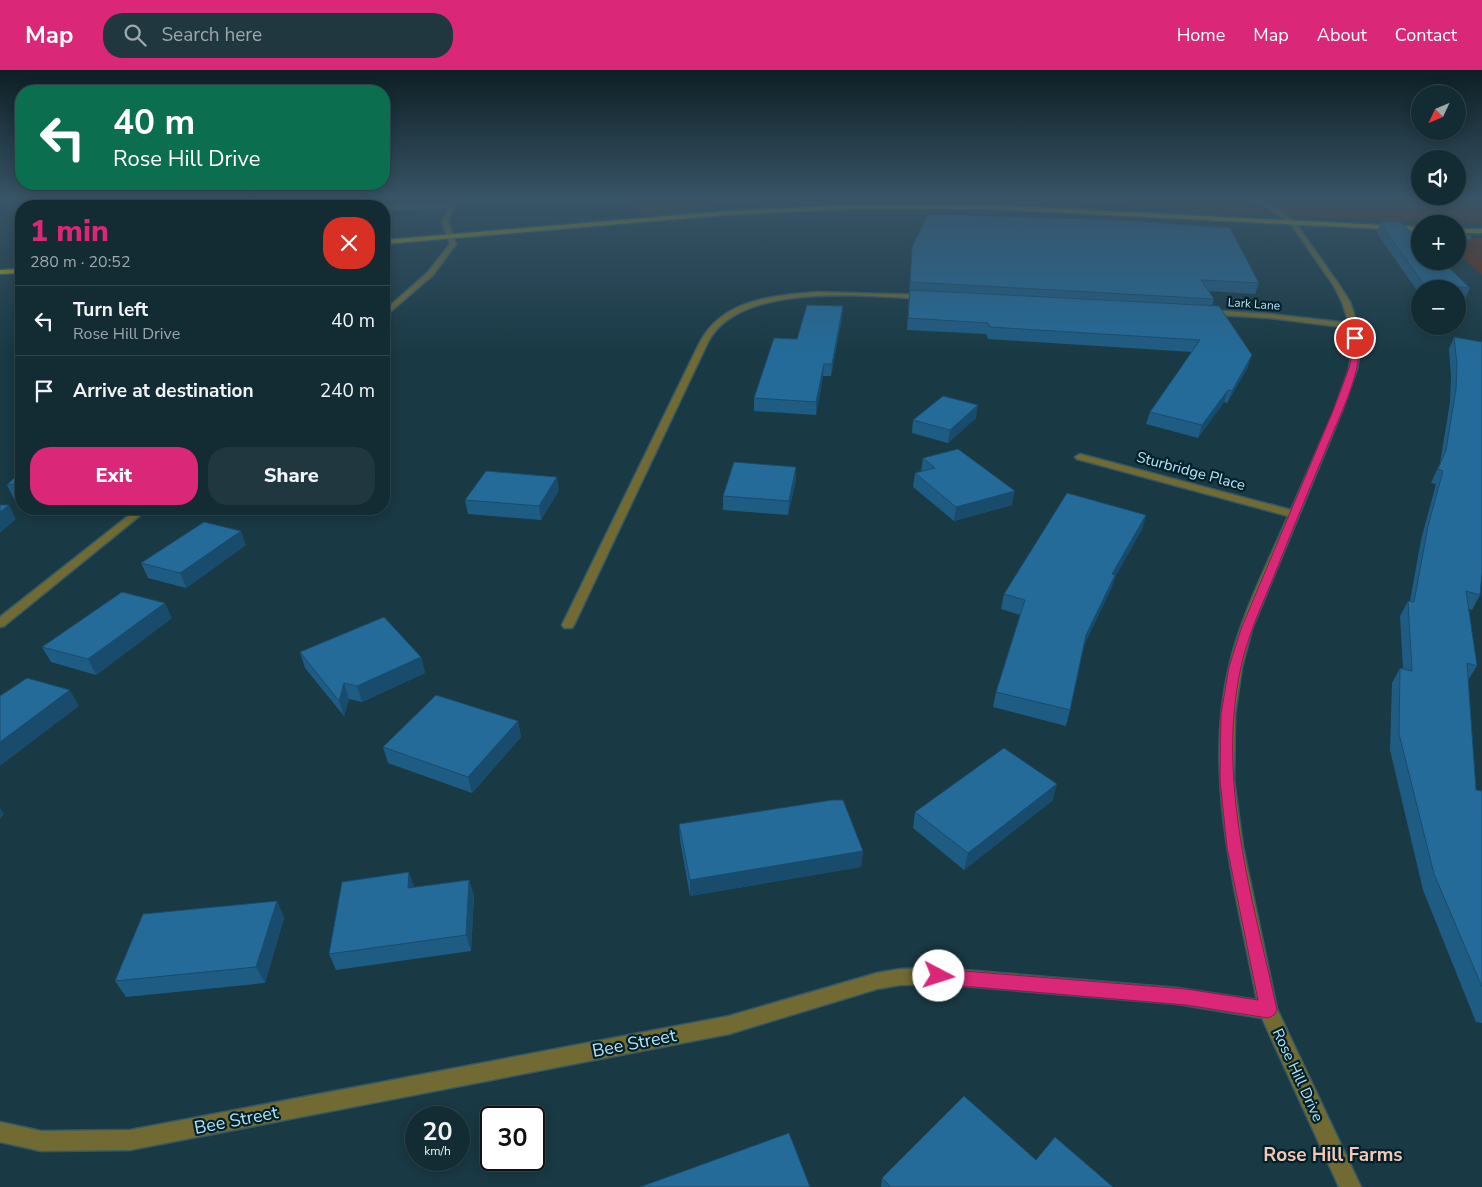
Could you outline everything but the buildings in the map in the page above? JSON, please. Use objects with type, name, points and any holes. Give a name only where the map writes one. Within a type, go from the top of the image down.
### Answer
[{"type":"main road","points":[[0,272],[15,271]]},
{"type":"street","points":[[390,309],[429,275],[448,252]]},
{"type":"street","name":"Rose Hill Drive","points":[[1313,252],[1346,302],[1354,326],[1356,351],[1353,368],[1338,411],[1246,629],[1235,667],[1228,714],[1226,780],[1234,847],[1268,1010],[1350,1187]]},
{"type":"street","points":[[568,626],[706,337],[716,323],[741,309],[777,298],[818,294],[930,297]]},
{"type":"street","name":"Lark Lane","points":[[1201,312],[1270,316],[1354,326]]},
{"type":"street","name":"Sturbridge Place","points":[[1080,457],[1294,514]]},
{"type":"street","points":[[0,623],[135,515]]},
{"type":"street","name":"Bee Street","points":[[0,1132],[41,1141],[130,1140],[729,1025],[877,981],[900,977],[939,976],[1168,996],[1268,1010]]},
{"type":"shaded area","points":[[1466,252],[1482,252],[1482,275],[1466,261]]},
{"type":"district","name":"Rose Hill Farms","points":[[1333,1154]]},
{"type":"route","points":[[939,976],[1186,997],[1268,1010],[1234,847],[1226,780],[1228,714],[1235,667],[1246,629],[1338,411],[1353,368],[1356,351],[1355,338]]}]
